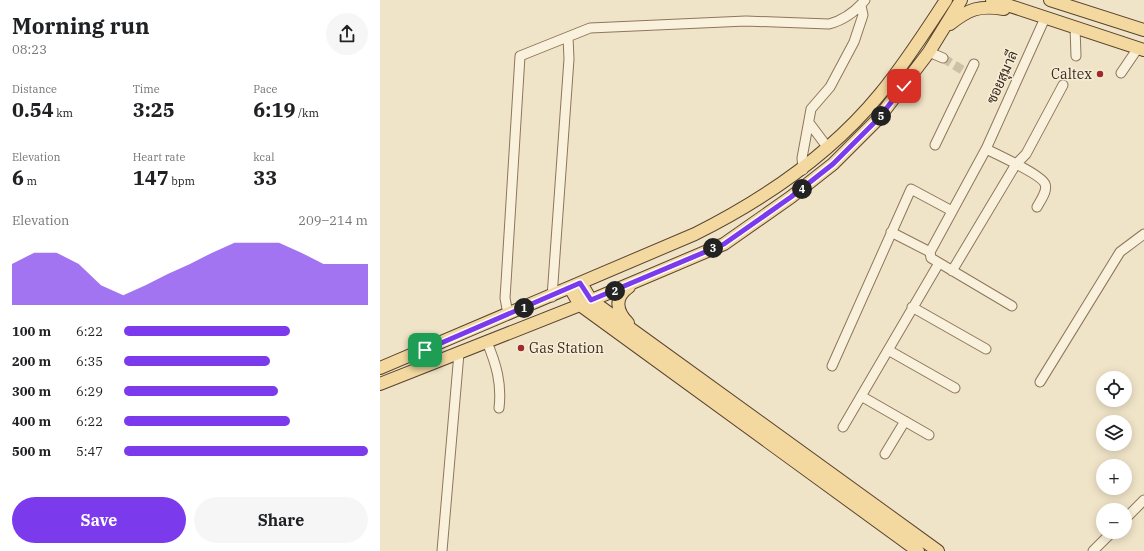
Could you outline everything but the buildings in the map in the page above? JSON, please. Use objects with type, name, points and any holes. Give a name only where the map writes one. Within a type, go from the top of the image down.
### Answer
[{"type":"main road","points":[[936,14],[938,0]]},
{"type":"main road","points":[[380,368],[695,234],[723,220],[803,170],[828,148],[879,95],[946,0]]},
{"type":"main road","points":[[380,384],[586,303],[724,244],[791,197],[833,164],[878,119],[929,52],[961,0]]},
{"type":"main road","points":[[992,0],[1141,49]]},
{"type":"main road","points":[[1050,0],[1144,30]]},
{"type":"main road","points":[[944,29],[965,12],[977,7],[996,7],[1025,12]]},
{"type":"main road","points":[[636,281],[623,290],[617,305],[619,313],[642,343]]},
{"type":"main road","points":[[575,286],[586,303],[938,551]]},
{"type":"main road","points":[[555,315],[571,314],[582,317],[642,343],[918,551]]},
{"type":"street","points":[[508,314],[505,298],[520,56],[590,28],[746,21],[829,24],[842,21],[863,3]]},
{"type":"street","points":[[803,170],[802,158],[812,109],[830,87],[854,42],[863,15],[863,3]]},
{"type":"street","name":"ซอยสุมาลี","points":[[930,252],[986,149],[1045,18]]},
{"type":"street","points":[[1075,27],[1076,56]]},
{"type":"street","points":[[552,296],[569,59],[568,37]]},
{"type":"street","points":[[1121,73],[1141,49]]},
{"type":"street","points":[[929,52],[943,58]]},
{"type":"street","points":[[935,145],[974,64]]},
{"type":"street","points":[[964,71],[965,82]]},
{"type":"street","points":[[952,271],[1016,164],[1026,154],[1063,85]]},
{"type":"street","points":[[810,124],[828,148]]},
{"type":"street","points":[[986,149],[1044,180],[1046,185],[1037,207]]},
{"type":"street","points":[[832,366],[911,189],[952,211]]},
{"type":"street","points":[[891,232],[930,252],[931,258],[1012,306]]},
{"type":"street","points":[[1040,382],[1120,252],[1144,234]]},
{"type":"street","points":[[843,427],[939,263]]},
{"type":"street","points":[[912,307],[986,349]]},
{"type":"street","points":[[487,342],[500,379],[501,392],[499,408]]},
{"type":"street","points":[[888,350],[955,388]]},
{"type":"street","points":[[442,551],[459,353]]},
{"type":"street","points":[[861,396],[929,435]]},
{"type":"street","points":[[885,454],[905,421]]},
{"type":"street","points":[[1132,512],[1144,500]]},
{"type":"street","points":[[1092,551],[1105,539]]},
{"type":"tunnel","points":[[943,58],[964,71]]},
{"type":"place","name":"Caltex","points":[[1100,74]]},
{"type":"place","name":"Gas Station","points":[[521,348]]},
{"type":"route","points":[[425,350],[580,283],[591,300],[724,244],[791,197],[833,164],[878,119],[904,86]]}]
